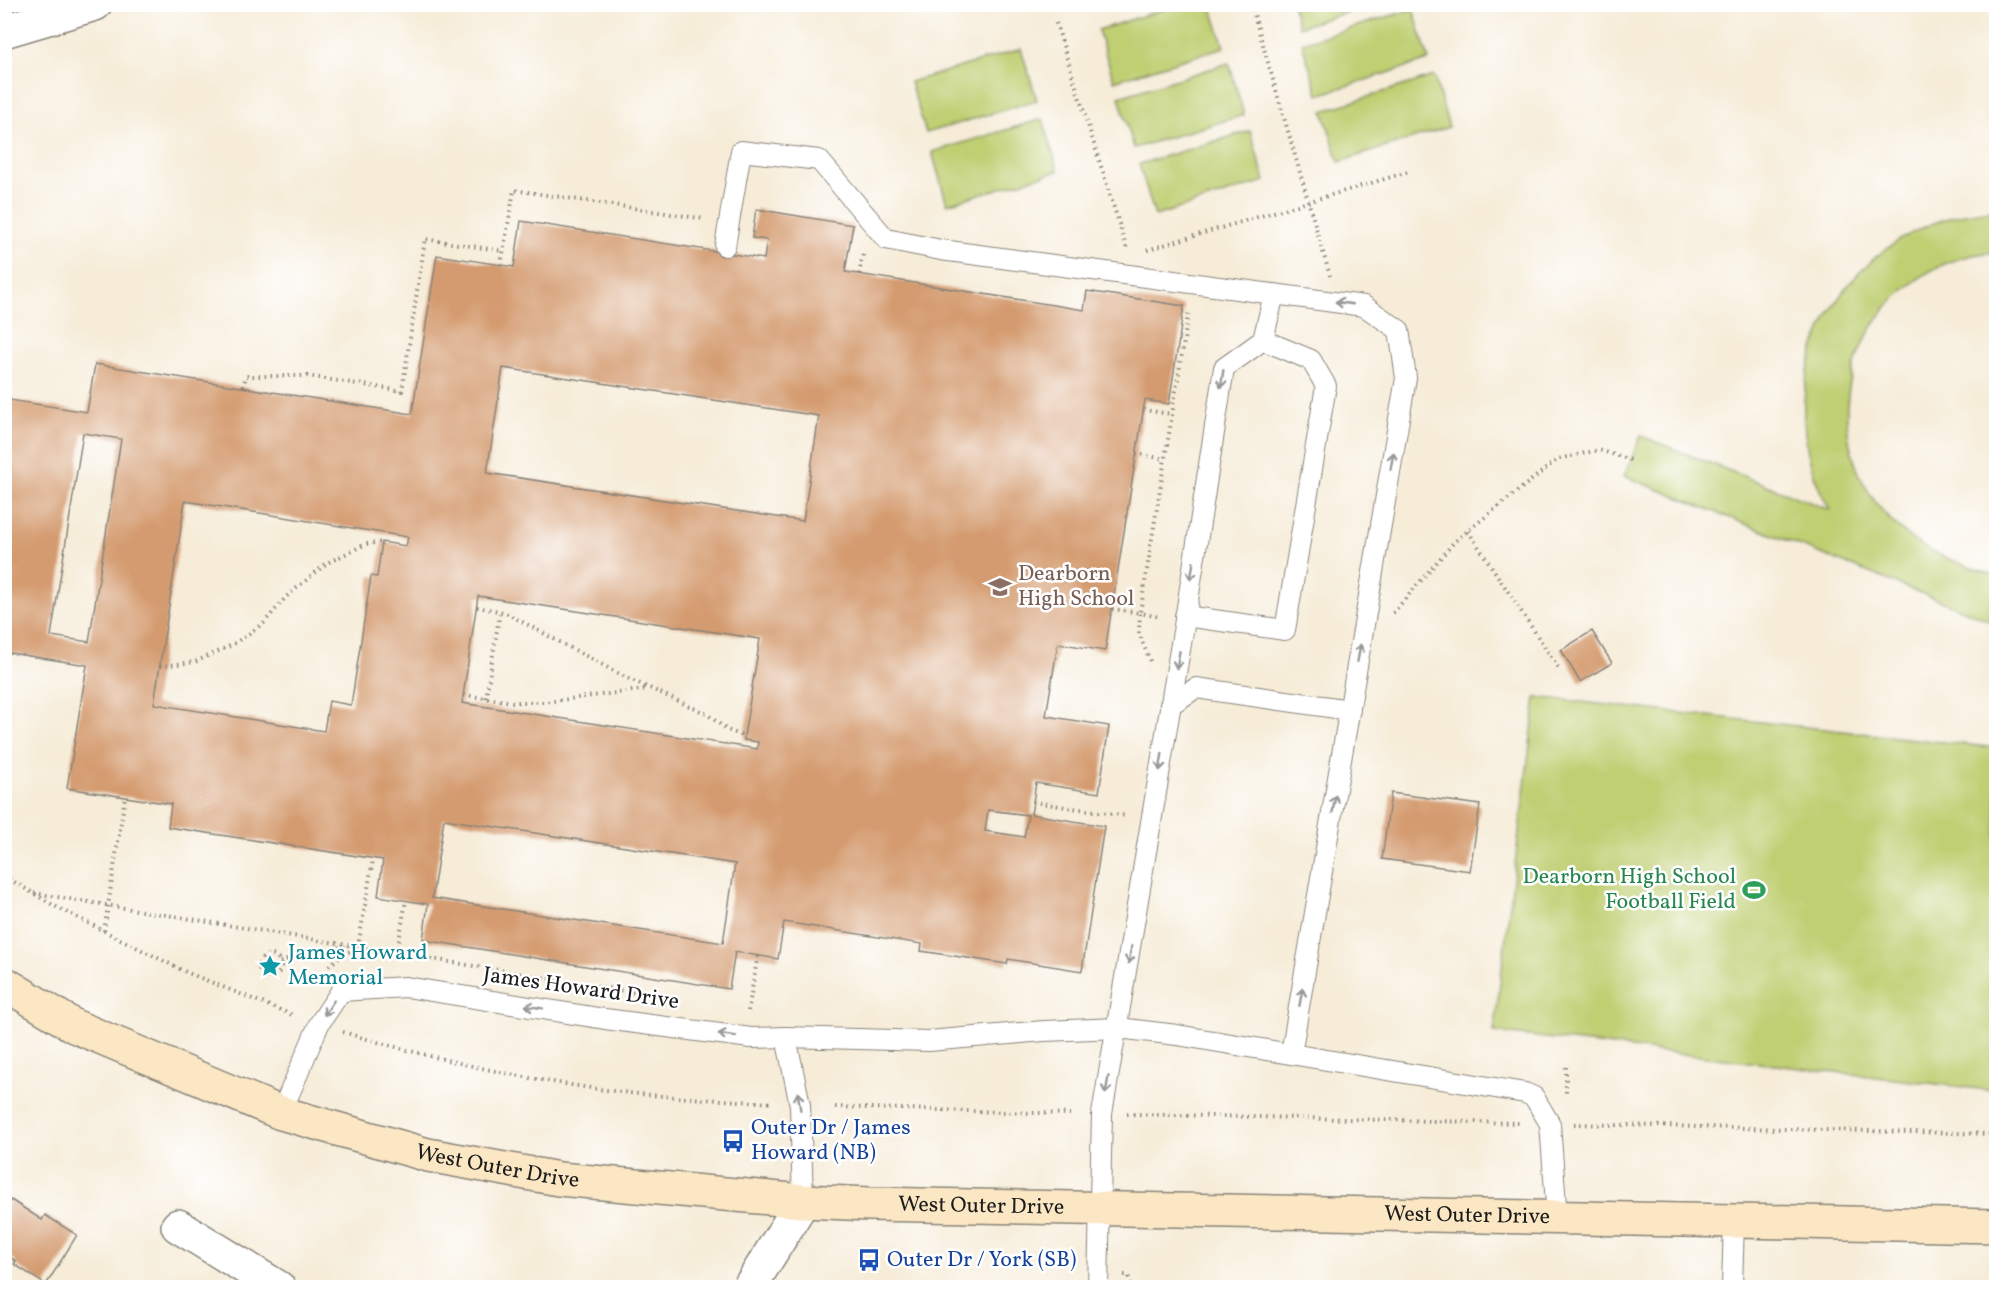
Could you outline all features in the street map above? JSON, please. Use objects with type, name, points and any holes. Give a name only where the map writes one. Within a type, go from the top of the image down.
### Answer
[{"type":"main road","name":"West Outer Drive","points":[[4,983],[75,1026],[281,1113],[428,1155],[560,1179],[803,1201],[870,1204],[1996,1226]]},
{"type":"street","points":[[4,31],[95,4]]},
{"type":"street","points":[[749,1287],[803,1201]]},
{"type":"street","points":[[178,1226],[279,1287]]},
{"type":"lane","points":[[725,246],[741,151],[819,160],[886,239],[941,250],[1364,306],[1399,330],[1406,378],[1291,1054]]},
{"type":"lane","points":[[1098,1287],[1102,1114],[1118,1028],[1224,368],[1263,340],[1274,294]]},
{"type":"lane","points":[[1185,616],[1285,630],[1326,386],[1311,360],[1263,340]]},
{"type":"lane","points":[[1170,705],[1196,688],[1350,711]]},
{"type":"lane","name":"James Howard Drive","points":[[281,1113],[319,1024],[341,991],[406,987],[752,1038],[786,1037]]},
{"type":"lane","points":[[803,1201],[800,1105],[786,1037],[928,1041],[1044,1031],[1118,1028],[1177,1035],[1526,1093],[1533,1097],[1550,1124],[1557,1218]]},
{"type":"lane","points":[[1732,1287],[1734,1221]]},
{"type":"path","points":[[1251,4],[1338,302]]},
{"type":"path","points":[[1056,23],[1135,275]]},
{"type":"path","points":[[1129,255],[1408,172]]},
{"type":"path","points":[[501,265],[514,190],[730,222]]},
{"type":"path","points":[[243,387],[246,376],[307,376],[402,391],[425,239],[503,251]]},
{"type":"path","points":[[1178,659],[1168,658],[1152,664],[1139,633],[1140,613],[1193,283]]},
{"type":"path","points":[[1143,410],[1172,414]]},
{"type":"path","points":[[1359,654],[1455,541],[1558,459],[1599,450],[1631,460]]},
{"type":"path","points":[[1136,454],[1165,459]]},
{"type":"path","points":[[1468,531],[1560,670]]},
{"type":"path","points":[[160,666],[195,662],[232,645],[264,623],[286,597],[327,563],[366,544],[382,542]]},
{"type":"path","points":[[477,607],[500,611],[650,689],[707,714],[727,730],[744,736]]},
{"type":"path","points":[[1112,609],[1140,613]]},
{"type":"path","points":[[486,698],[500,611]]},
{"type":"path","points":[[464,695],[513,702],[546,702],[650,689]]},
{"type":"path","points":[[104,931],[126,797]]},
{"type":"path","points":[[1033,802],[1127,816],[1126,827]]},
{"type":"path","points":[[358,946],[373,859]]},
{"type":"path","points":[[4,876],[104,931],[188,973],[296,1016]]},
{"type":"path","points":[[34,893],[678,999]]},
{"type":"path","points":[[397,953],[406,900]]},
{"type":"path","points":[[280,962],[329,948],[358,946]]},
{"type":"path","points":[[270,955],[277,957],[280,962],[280,970],[271,976],[261,972],[259,966],[263,957],[270,955]]},
{"type":"path","points":[[748,1011],[758,955]]},
{"type":"path","points":[[736,1009],[758,1012]]},
{"type":"path","points":[[342,1032],[415,1053],[485,1069],[574,1085],[630,1093],[772,1103]]},
{"type":"path","points":[[835,1107],[1070,1114]]},
{"type":"path","points":[[1126,1114],[1527,1123]]},
{"type":"path","points":[[1566,1124],[1996,1134]]},
{"type":"green space","points":[[1181,4],[1211,5],[1224,47],[1114,81],[1098,30]]},
{"type":"green space","points":[[1292,4],[1371,4],[1371,5],[1299,27]]},
{"type":"green space","points":[[1413,9],[1429,60],[1318,95],[1302,43]]},
{"type":"green space","points":[[1021,49],[1037,100],[926,133],[910,82]]},
{"type":"green space","points":[[1229,63],[1244,115],[1134,148],[1119,97]]},
{"type":"green space","points":[[1434,76],[1449,127],[1339,162],[1323,111]]},
{"type":"green space","points":[[1043,119],[1058,171],[947,204],[932,152]]},
{"type":"green space","points":[[1250,131],[1265,181],[1155,216],[1139,164]]},
{"type":"green space","points":[[1996,210],[1996,252],[1953,261],[1917,280],[1886,307],[1864,342],[1851,380],[1847,420],[1855,461],[1874,500],[1892,522],[1913,540],[1932,551],[1996,576],[1996,623],[1624,476],[1641,436],[1830,510],[1821,493],[1809,454],[1805,433],[1805,390],[1813,350],[1830,313],[1852,280],[1881,253],[1916,231],[1954,217]]},
{"type":"green space","name":"Dearborn High School Football Field","points":[[1536,697],[1996,748],[1996,1091],[1494,1032]]},
{"type":"building","points":[[756,209],[853,225],[845,272],[1084,310],[1087,291],[1184,306],[1169,404],[1145,400],[1105,651],[1058,643],[1046,716],[1109,726],[1099,793],[1036,783],[1031,814],[1104,826],[1082,971],[1008,959],[1007,964],[921,951],[922,944],[784,922],[778,959],[735,952],[729,989],[423,940],[428,904],[378,896],[383,860],[168,827],[171,804],[67,788],[87,665],[4,652],[4,419],[7,420],[10,400],[87,412],[95,364],[412,414],[437,255],[514,267],[521,221],[764,259],[767,240],[752,238]],"holes":[[[503,368],[819,416],[803,521],[487,473]],[[83,433],[121,439],[89,642],[51,636]],[[185,501],[408,537],[406,546],[382,542],[377,577],[371,576],[351,705],[329,701],[324,731],[154,704]],[[478,596],[760,639],[744,736],[744,740],[758,742],[757,749],[462,703]],[[988,810],[1028,815],[1024,837],[985,831]],[[444,819],[735,864],[723,943],[432,898]]]},
{"type":"building","points":[[1592,631],[1612,663],[1580,682],[1561,650]]},
{"type":"building","points":[[1391,793],[1480,805],[1470,871],[1382,859]]},
{"type":"building","points":[[11,1200],[42,1220],[45,1215],[77,1235],[46,1285],[14,1264],[16,1261],[4,1254],[4,1211]]},
{"type":"place","name":"Dearborn High School","points":[[1000,587]]},
{"type":"place","name":"Dearborn High School Football Field","points":[[1754,890]]},
{"type":"place","name":"James Howard Memorial","points":[[270,966]]},
{"type":"place","name":"Outer Dr / James Howard (NB)","points":[[733,1141]]},
{"type":"place","name":"Outer Dr / York (SB)","points":[[869,1260]]}]
